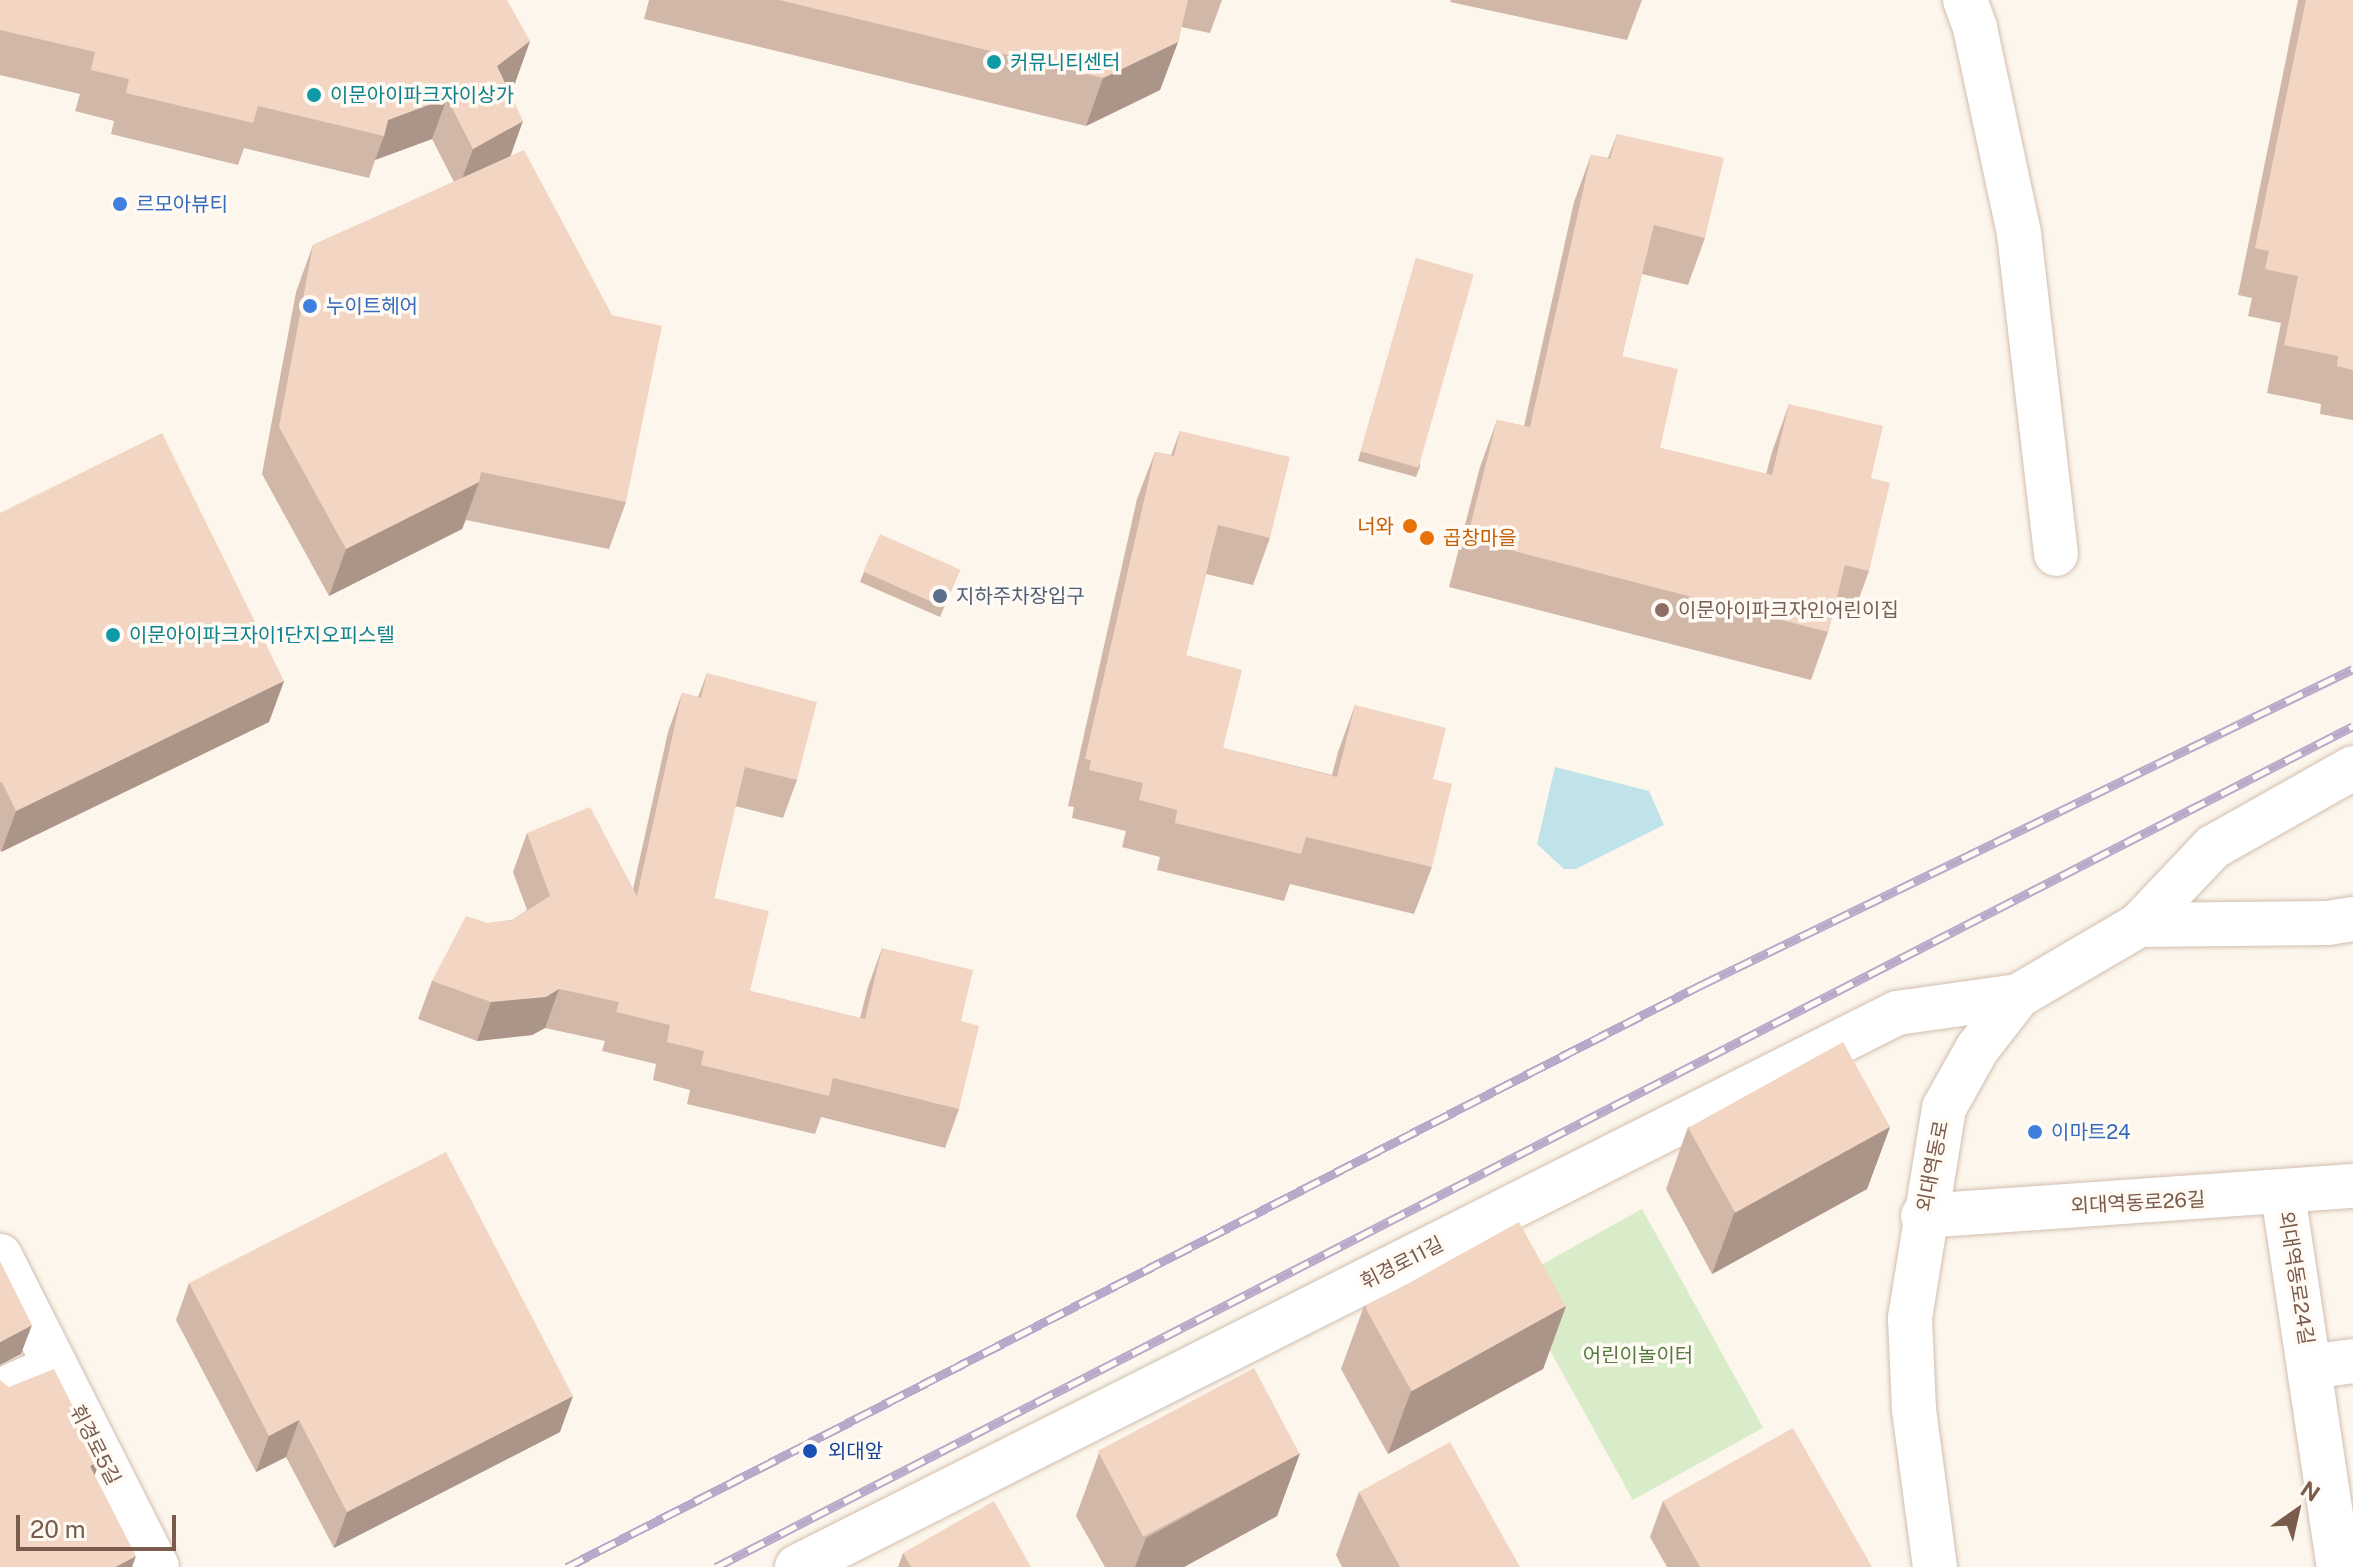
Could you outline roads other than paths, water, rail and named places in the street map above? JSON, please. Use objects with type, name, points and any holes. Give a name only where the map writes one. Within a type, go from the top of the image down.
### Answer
[{"type":"street","points":[[1965,0],[2019,234],[2056,554]]},
{"type":"street","points":[[2139,925],[2213,847],[2353,768]]},
{"type":"street","name":"외대역동로","points":[[1935,1567],[1914,1410],[1910,1318],[1923,1216],[1944,1108],[1977,1049],[2018,996],[2139,925],[2353,919]]},
{"type":"street","name":"휘경로11길","points":[[797,1567],[1897,1013],[2018,996]]},
{"type":"street","name":"외대역동로26길","points":[[1923,1216],[2283,1194],[2353,1186]]},
{"type":"street","name":"외대역동로24길","points":[[2283,1194],[2310,1367],[2353,1361]]},
{"type":"street","name":"휘경로5길","points":[[0,1256],[157,1567]]},
{"type":"street","points":[[0,1391],[55,1366]]},
{"type":"street","points":[[2310,1367],[2338,1558]]},
{"type":"water","points":[[1555,767],[1649,791],[1664,825],[1576,869],[1564,869],[1537,844]]},
{"type":"railway","points":[[567,1567],[1703,984],[2353,669]]},
{"type":"railway","points":[[716,1567],[2353,726]]},
{"type":"place","name":"커뮤니티센터","points":[[994,62]]},
{"type":"place","name":"이문아이파크자이상가","points":[[314,95]]},
{"type":"place","name":"르모아뷰티","points":[[120,204]]},
{"type":"place","name":"누이트헤어","points":[[310,306]]},
{"type":"place","name":"너와","points":[[1410,526]]},
{"type":"place","name":"곱창마을","points":[[1427,538]]},
{"type":"place","name":"지하주차장입구","points":[[940,596]]},
{"type":"place","name":"이문아이파크자인어린이집","points":[[1662,610]]},
{"type":"place","name":"이문아이파크자이1단지오피스텔","points":[[113,635]]},
{"type":"place","name":"이마트24","points":[[2035,1132]]},
{"type":"place","name":"외대앞","points":[[810,1451]]},
{"type":"park label","name":"어린이놀이터","points":[[1638,1355]]}]
